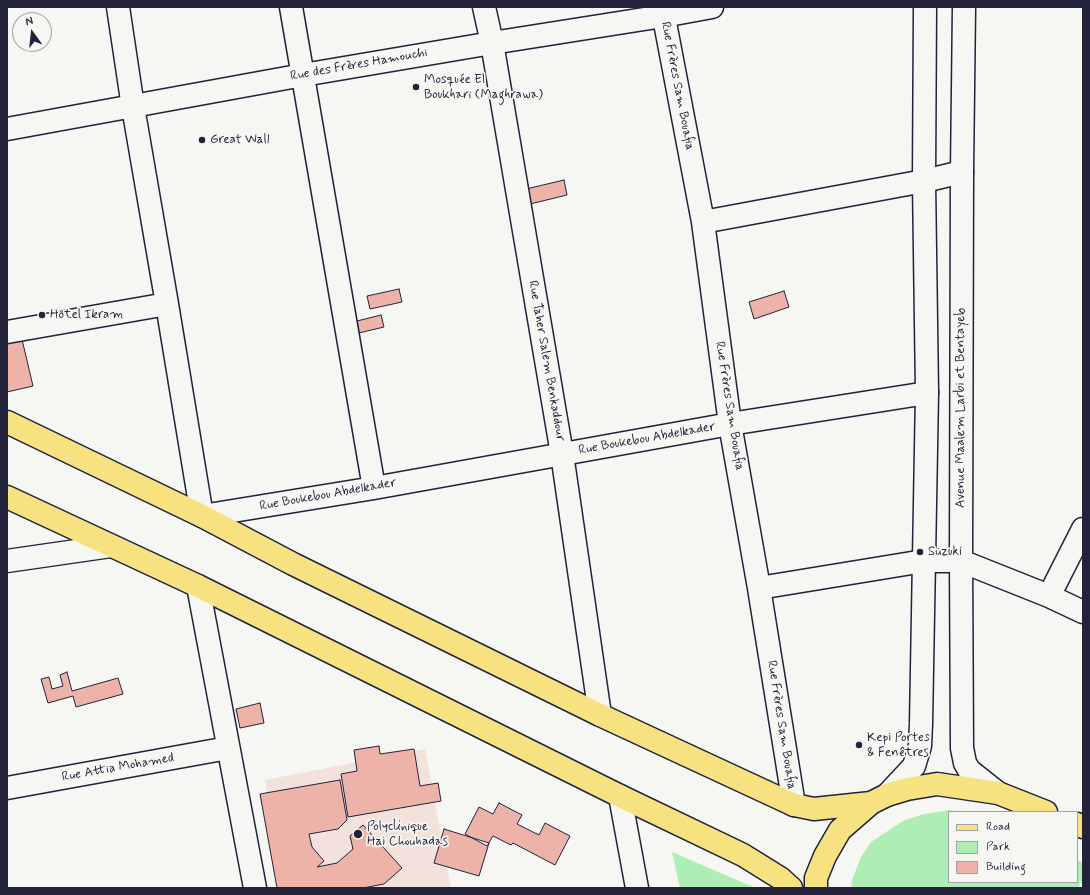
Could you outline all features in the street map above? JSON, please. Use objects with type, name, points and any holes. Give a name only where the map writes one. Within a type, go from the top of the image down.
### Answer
[{"type":"main road","points":[[7,422],[202,516],[293,564],[600,715],[794,805],[814,809],[879,799],[907,789],[937,784],[998,794],[1043,811]]},
{"type":"main road","points":[[7,497],[198,586],[620,796],[743,855],[780,878],[791,888]]},
{"type":"main road","points":[[816,888],[816,878],[825,856],[840,830],[879,799]]},
{"type":"street","points":[[118,7],[133,107],[202,516]]},
{"type":"street","points":[[291,7],[374,488]]},
{"type":"street","name":"Rue Taher Salem Benkaddour","points":[[484,7],[492,43],[562,454],[600,715]]},
{"type":"street","name":"Rue des Frères Hamouchi","points":[[7,129],[662,12],[712,7]]},
{"type":"street","points":[[879,799],[914,766],[920,746],[922,716],[927,393],[924,181],[925,7]]},
{"type":"street","name":"Avenue Maalem Larbi et Bentayeb","points":[[964,7],[962,172],[962,748],[965,763],[969,770],[998,794]]},
{"type":"street","name":"Rue Frères Sam Bouafia","points":[[662,12],[702,222],[730,424],[759,588],[794,805]]},
{"type":"street","points":[[702,222],[924,181],[962,172]]},
{"type":"street","points":[[7,332],[167,304]]},
{"type":"street","name":"Rue Boukebou Abdelkader","points":[[202,516],[374,488],[730,424],[927,393]]},
{"type":"street","points":[[1049,596],[1083,529]]},
{"type":"street","points":[[7,561],[111,546]]},
{"type":"street","points":[[759,588],[924,561],[961,561],[1049,596],[1083,612]]},
{"type":"street","points":[[198,586],[254,888]]},
{"type":"street","name":"Rue Attia Mohamed","points":[[7,788],[228,748]]},
{"type":"street","points":[[620,796],[637,888]]},
{"type":"shaded area","name":"Polyclinique Hai Chouhadas","points":[[425,749],[451,888],[285,888],[265,780]]},
{"type":"green space","points":[[950,810],[956,811],[948,811],[948,883],[1078,883],[1078,860],[1083,863],[1083,878],[1078,888],[851,888],[852,880],[861,857],[871,842],[903,821],[924,814]]},
{"type":"green space","points":[[672,852],[753,887],[680,888]]},
{"type":"building","points":[[564,180],[567,195],[530,204],[526,189]]},
{"type":"building","points":[[399,289],[402,302],[370,309],[367,296]]},
{"type":"building","points":[[784,291],[789,307],[754,319],[749,302]]},
{"type":"building","points":[[381,315],[384,327],[359,333],[357,321]]},
{"type":"building","points":[[20,331],[33,386],[7,392],[7,335]]},
{"type":"building","points":[[67,672],[72,691],[118,678],[123,694],[76,707],[73,696],[48,703],[41,679],[49,677],[52,689],[63,686],[60,675]]},
{"type":"building","points":[[260,703],[264,723],[240,728],[236,709]]},
{"type":"building","points":[[379,746],[380,754],[414,749],[420,786],[438,783],[441,801],[348,817],[341,774],[357,771],[354,750]]},
{"type":"building","points":[[340,780],[347,820],[338,829],[309,834],[312,847],[324,861],[317,867],[337,863],[353,849],[350,836],[363,825],[402,868],[384,884],[363,888],[277,888],[260,794]]},
{"type":"building","points":[[499,803],[522,815],[517,824],[539,835],[545,823],[570,836],[555,865],[513,843],[511,845],[493,836],[487,846],[465,834],[479,807],[493,814]]},
{"type":"building","points":[[444,829],[489,843],[479,876],[434,863]]},
{"type":"place","name":"Mosquée El Boukhari (Maghrawa)","points":[[416,87]]},
{"type":"place","name":"Great Wall","points":[[202,140]]},
{"type":"place","name":"Hôtel Ikram","points":[[42,315]]},
{"type":"place","name":"Suzuki","points":[[920,552]]},
{"type":"place","name":"Kepi Portes & Fenêtres","points":[[859,745]]},
{"type":"place","name":"Polyclinique Hai Chouhadas","points":[[358,834]]}]
